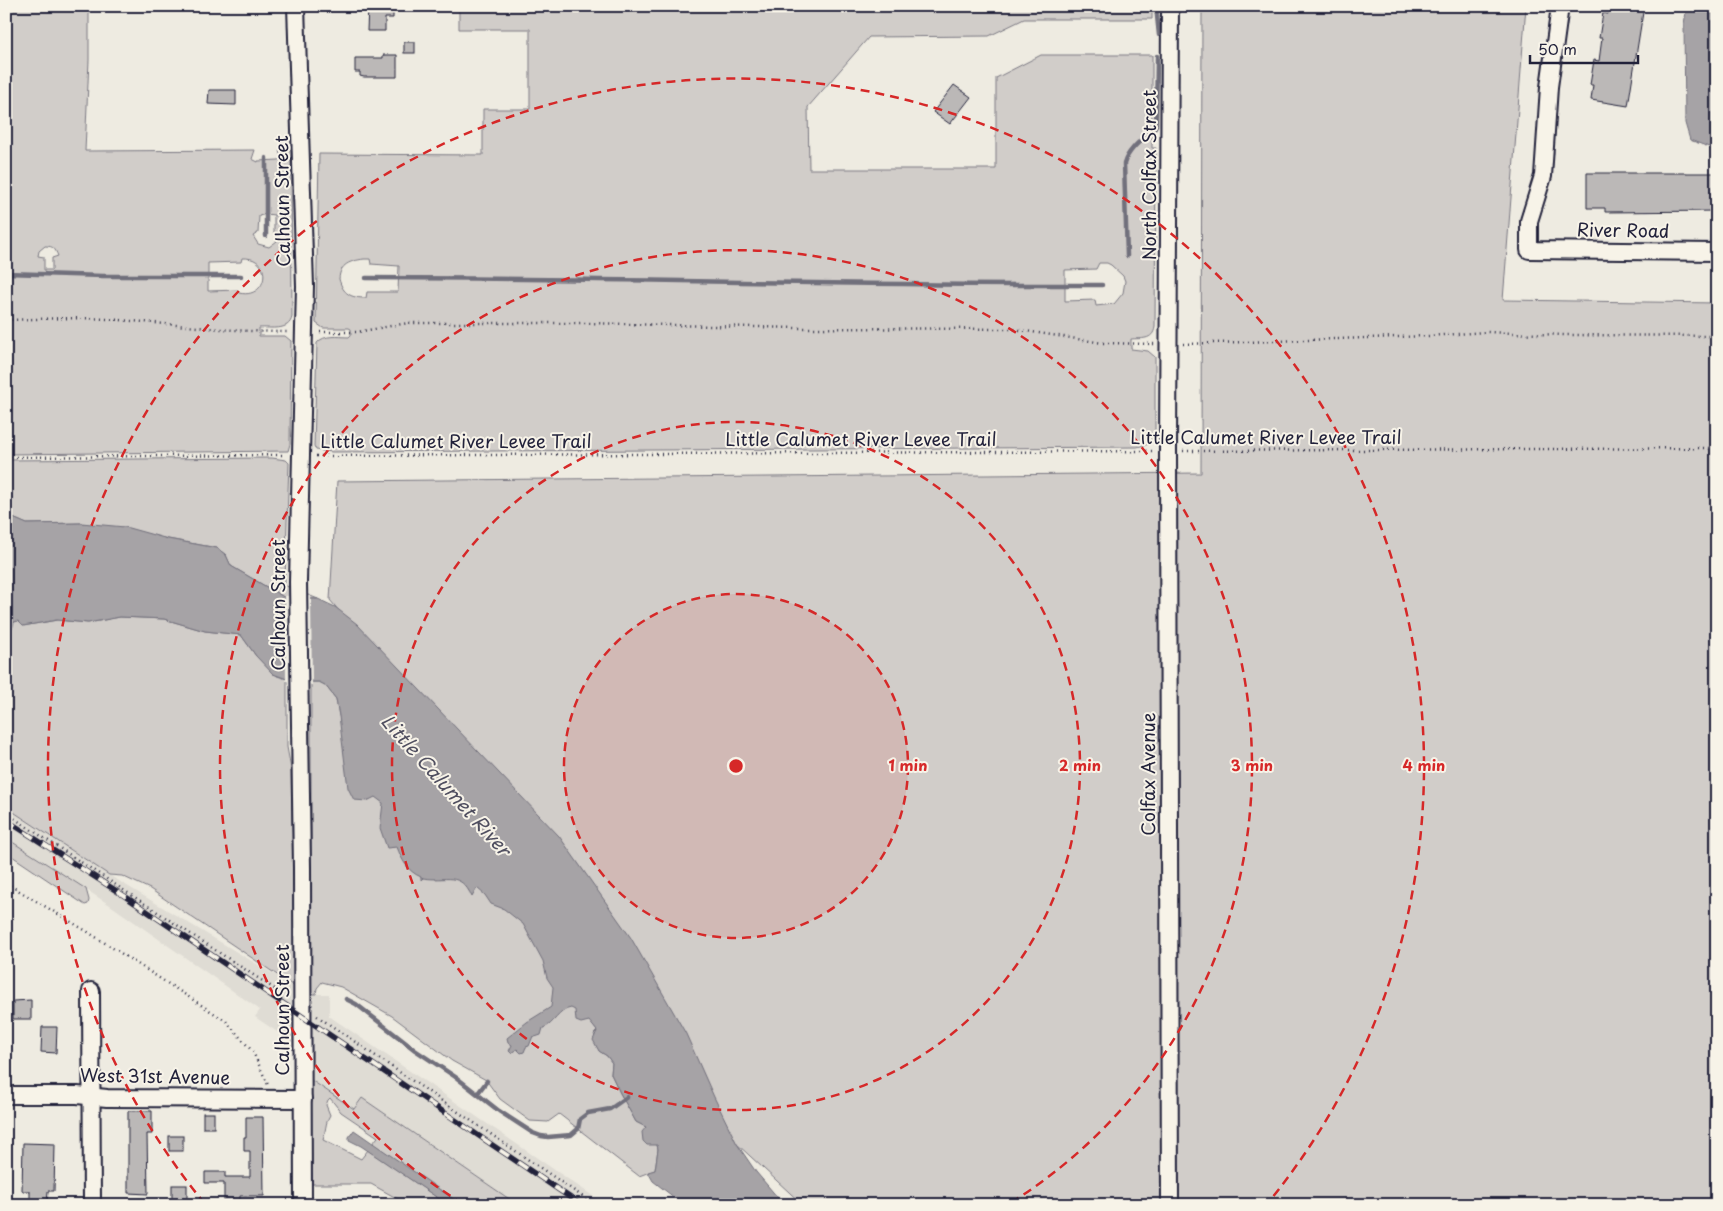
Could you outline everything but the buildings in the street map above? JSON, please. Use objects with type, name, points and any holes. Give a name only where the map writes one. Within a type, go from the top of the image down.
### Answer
[{"type":"street","name":"Calhoun Street","points":[[296,6],[305,286],[298,582],[302,878],[303,1205]]},
{"type":"street","name":"North Colfax Street","points":[[1169,344],[1170,6]]},
{"type":"street","name":"River Road","points":[[1560,6],[1549,87],[1544,176],[1529,221],[1529,250],[1717,252]]},
{"type":"street","name":"Colfax Avenue","points":[[1169,344],[1170,1205]]},
{"type":"street","points":[[91,991],[92,1205]]},
{"type":"street","name":"West 31st Avenue","points":[[6,1095],[303,1099]]},
{"type":"path","points":[[6,320],[53,318],[104,319],[259,332]]},
{"type":"path","points":[[351,332],[408,323],[585,322],[798,328],[1013,329],[1103,343],[1169,344],[1428,336],[1486,332],[1564,335],[1717,336]]},
{"type":"path","name":"Little Calumet River Levee Trail","points":[[6,457],[1717,448]]},
{"type":"path","points":[[6,883],[88,932],[226,1021],[247,1044],[258,1061],[272,1099]]},
{"type":"shaded area","points":[[6,6],[89,6],[85,151],[255,150],[252,159],[258,162],[279,160],[281,158],[279,150],[291,150],[292,317],[290,322],[283,327],[259,328],[259,336],[285,336],[291,341],[290,444],[288,451],[6,454]],"holes":[[[266,214],[274,215],[274,233],[279,234],[277,241],[269,247],[258,244],[253,236],[258,233],[259,216]],[[45,246],[52,247],[55,250],[58,256],[52,258],[52,270],[44,270],[44,257],[38,256],[39,251]],[[242,258],[252,259],[263,270],[262,284],[257,290],[249,293],[239,293],[238,290],[208,291],[208,263],[241,262]]]},
{"type":"shaded area","points":[[459,6],[1152,6],[1152,19],[1024,19],[989,36],[869,37],[808,107],[809,169],[996,169],[996,78],[1041,55],[1152,55],[1152,148],[1156,148],[1155,327],[1152,335],[1149,337],[1131,339],[1131,349],[1148,351],[1155,357],[1155,438],[1149,444],[1137,447],[332,452],[316,450],[314,446],[317,343],[328,337],[349,337],[351,335],[351,329],[349,328],[323,328],[316,323],[319,154],[483,155],[483,109],[530,109],[530,29],[459,29]],"holes":[[[370,259],[371,264],[399,266],[398,292],[367,292],[366,298],[352,296],[345,292],[339,279],[341,270],[350,262]],[[1099,263],[1111,265],[1123,276],[1125,281],[1123,293],[1114,304],[1096,306],[1095,300],[1065,301],[1065,270],[1096,269]]]},
{"type":"shaded area","points":[[1202,6],[1526,6],[1503,300],[1717,303],[1717,1205],[803,1205],[737,1144],[582,902],[330,600],[337,481],[1201,473]]},
{"type":"shaded area","points":[[272,458],[286,460],[289,463],[286,586],[318,599],[287,599],[231,566],[226,555],[217,548],[81,523],[27,524],[6,515],[6,460]]},
{"type":"shaded area","points":[[120,617],[164,619],[205,631],[241,635],[256,656],[277,676],[287,679],[287,747],[291,769],[295,987],[150,889],[122,876],[109,875],[6,807],[6,632],[12,629],[14,622],[18,621],[23,626],[57,620],[88,623]]},
{"type":"shaded area","points":[[311,682],[319,682],[325,685],[336,699],[339,716],[386,796],[423,877],[444,861],[519,914],[597,1031],[594,1034],[599,1051],[607,1056],[612,1063],[611,1074],[620,1093],[636,1122],[646,1127],[657,1145],[655,1170],[639,1176],[559,1114],[548,1122],[530,1121],[500,1099],[486,1080],[452,1061],[392,1016],[341,987],[322,982],[317,988],[316,994],[311,994]]},
{"type":"shaded area","points":[[6,807],[109,875],[295,987],[295,1044],[255,1017],[260,1010],[110,905],[6,838]]},
{"type":"shaded area","points":[[6,838],[86,889],[89,900],[88,904],[85,905],[6,852]]},
{"type":"shaded area","points":[[311,994],[329,994],[329,1016],[606,1205],[518,1205],[362,1098],[354,1109],[311,1080]]},
{"type":"shaded area","points":[[311,1080],[354,1109],[362,1098],[518,1205],[462,1205],[372,1144],[378,1137],[341,1112],[330,1098],[326,1105],[330,1115],[323,1140],[361,1159],[368,1150],[448,1205],[409,1205],[371,1184],[312,1184]]},
{"type":"water","points":[[1687,6],[1717,6],[1717,150],[1690,140],[1685,123],[1684,24]]},
{"type":"water","name":"Little Calumet River","points":[[6,515],[27,524],[81,523],[125,527],[168,539],[217,548],[226,555],[231,566],[287,599],[318,599],[335,607],[357,624],[559,836],[631,938],[686,1034],[737,1144],[756,1172],[784,1205],[684,1205],[653,1181],[648,1172],[655,1170],[657,1145],[647,1145],[643,1141],[642,1132],[646,1127],[636,1122],[620,1093],[611,1074],[612,1063],[607,1056],[599,1051],[593,1040],[597,1031],[589,1021],[581,1023],[576,1021],[575,1010],[567,1009],[543,1028],[541,1035],[533,1036],[524,1052],[521,1053],[517,1049],[511,1053],[509,1051],[512,1045],[508,1042],[507,1038],[527,1022],[551,1007],[553,987],[547,978],[543,961],[523,924],[504,909],[491,904],[477,888],[472,897],[463,883],[457,880],[423,878],[421,880],[421,877],[412,872],[406,865],[397,847],[387,848],[380,828],[383,803],[375,797],[367,801],[354,800],[348,788],[336,699],[325,685],[319,682],[287,679],[273,674],[256,656],[241,635],[205,631],[164,619],[120,617],[88,623],[57,620],[23,626],[18,621],[14,622],[12,629],[6,632]]},
{"type":"water","points":[[354,1130],[462,1205],[448,1205],[361,1146],[349,1140]]},
{"type":"pier","points":[[285,595],[311,596],[312,685],[286,681]]},
{"type":"waterway","points":[[1156,6],[1159,35]]},
{"type":"waterway","points":[[1127,256],[1124,164],[1132,149],[1156,125],[1157,56]]},
{"type":"waterway","points":[[266,158],[266,236]]},
{"type":"waterway","points":[[6,273],[103,276],[241,276]]},
{"type":"waterway","points":[[366,278],[1102,285]]},
{"type":"waterway","points":[[346,999],[356,1004],[499,1111],[533,1133],[541,1136],[571,1135],[578,1129],[580,1119],[588,1113],[610,1109],[627,1097]]},
{"type":"waterway","points":[[478,1093],[487,1081]]},
{"type":"railway","points":[[6,820],[126,897],[581,1205]]}]
